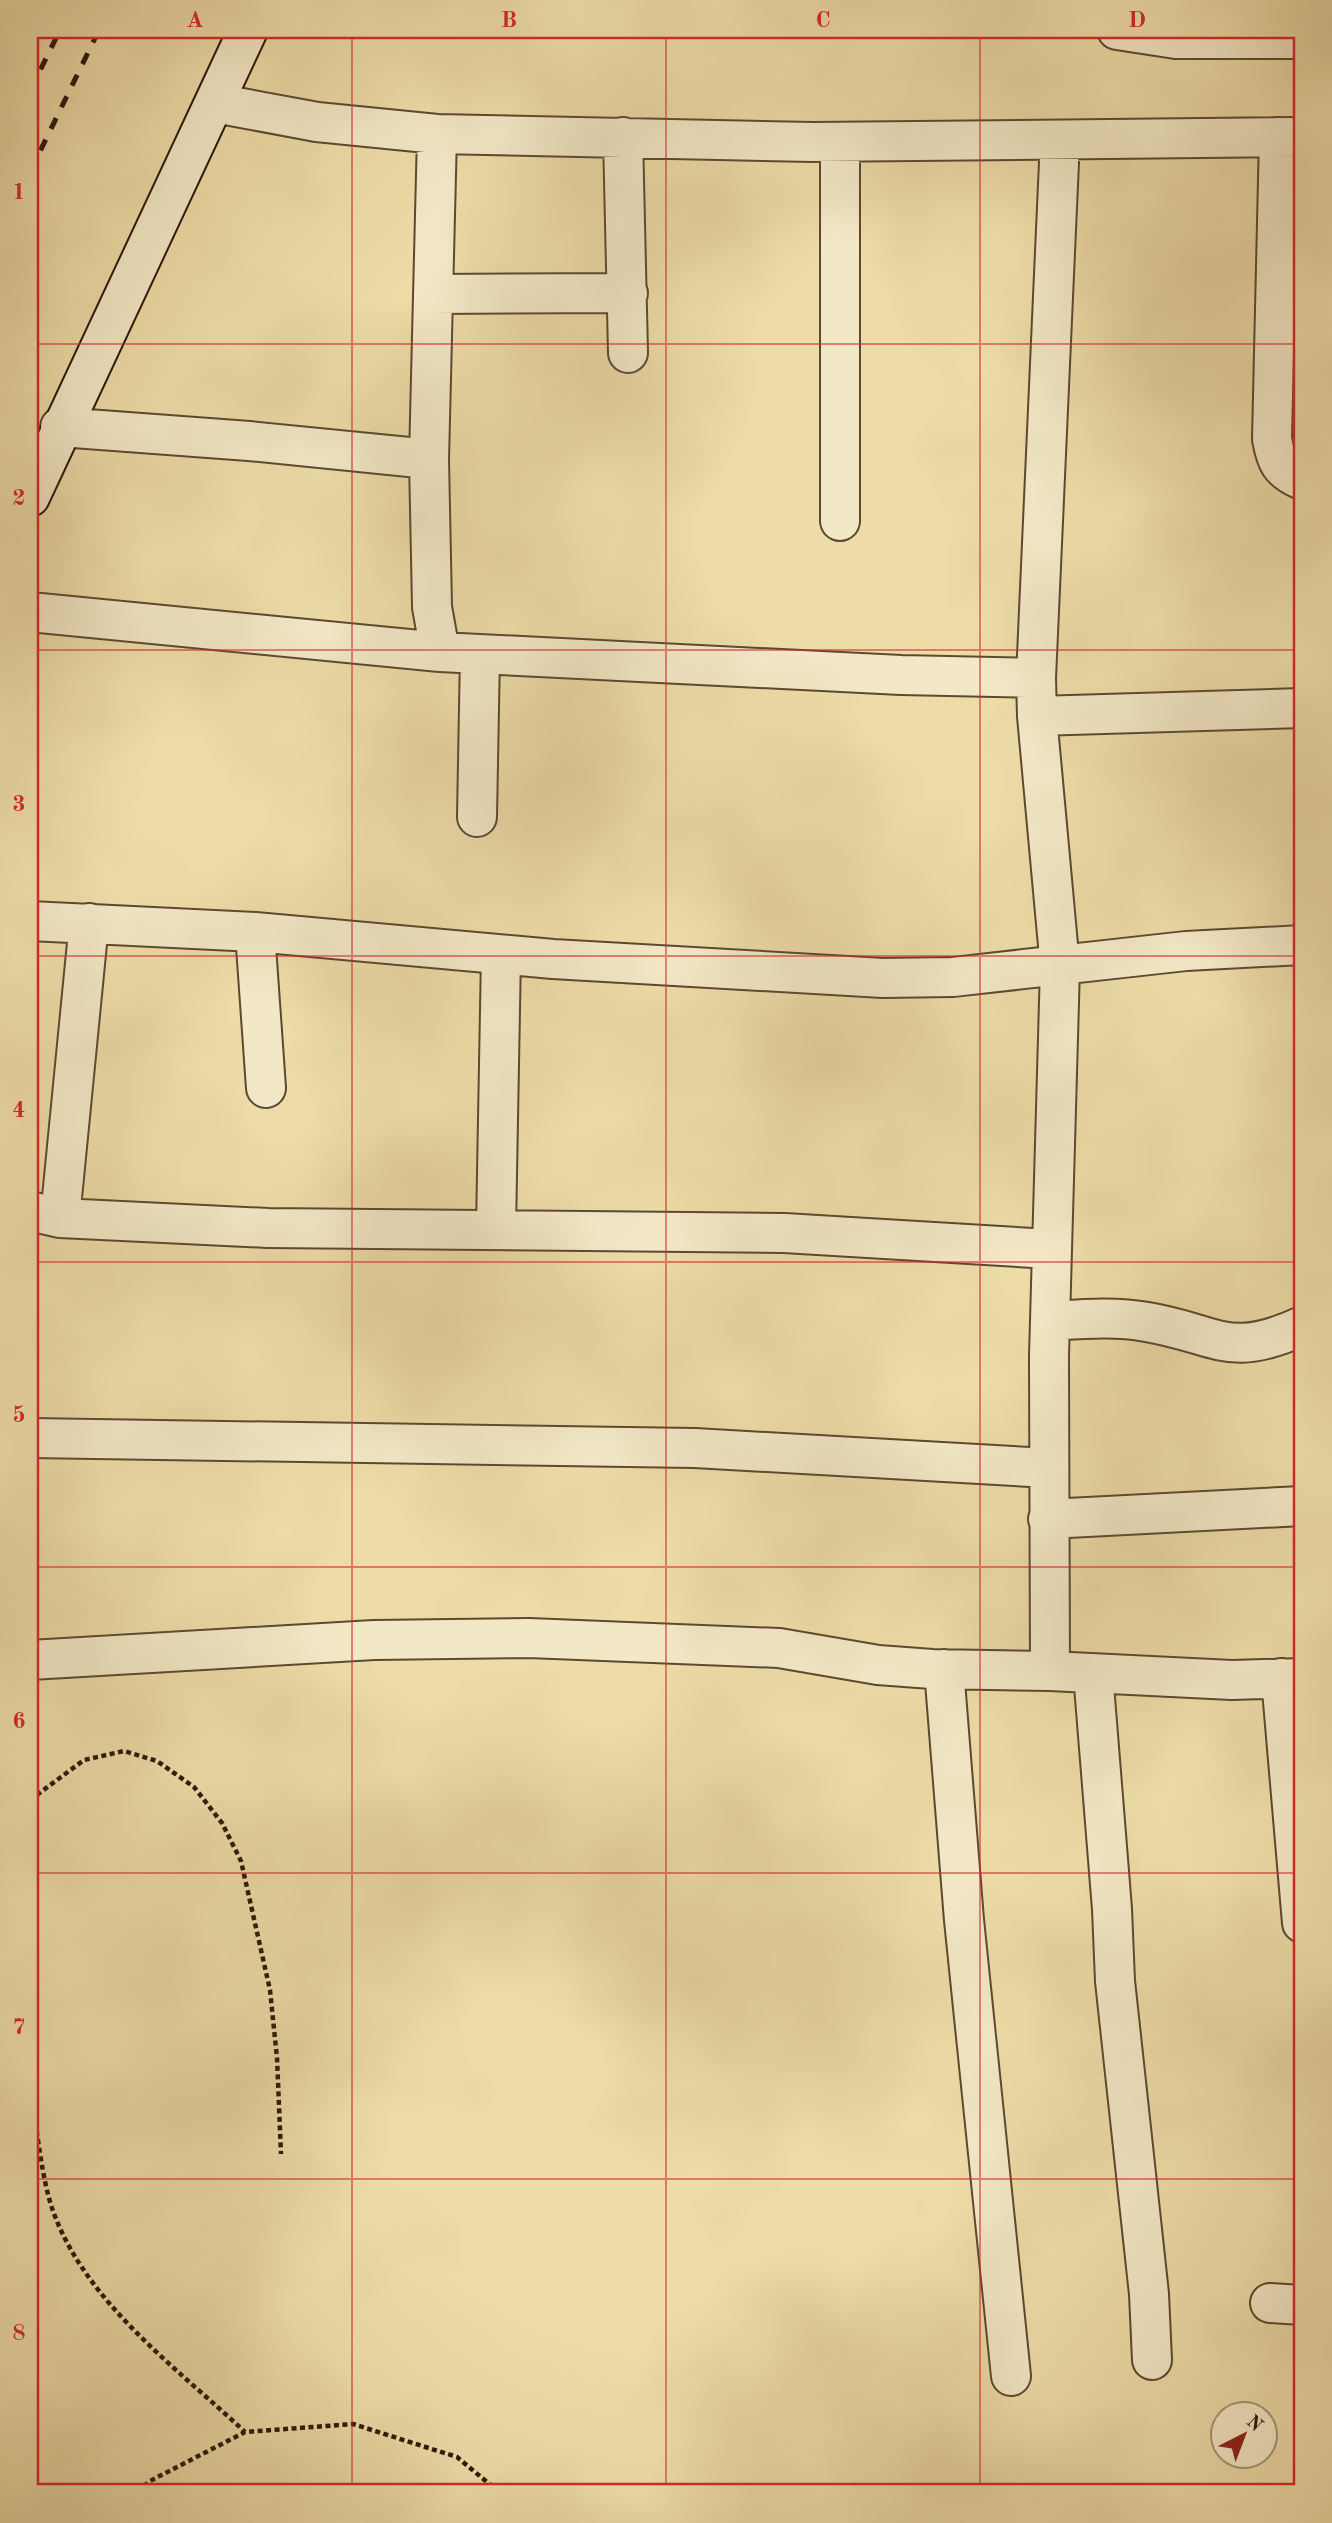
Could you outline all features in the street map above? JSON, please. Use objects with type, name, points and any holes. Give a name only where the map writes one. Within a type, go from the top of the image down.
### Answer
[{"type":"street","points":[[30,496],[248,30]]},
{"type":"street","points":[[1116,30],[1176,39],[1302,39]]},
{"type":"street","points":[[215,103],[339,125],[437,134],[841,142],[1290,137],[1272,439],[1276,462],[1288,474],[1302,480]]},
{"type":"street","points":[[437,134],[429,459],[432,607],[440,652]]},
{"type":"street","points":[[624,137],[628,353]]},
{"type":"street","points":[[1050,1671],[1050,1249],[1060,967],[1037,716],[1036,678],[1060,140]]},
{"type":"street","points":[[840,521],[841,142]]},
{"type":"street","points":[[433,294],[628,293]]},
{"type":"street","points":[[60,427],[236,440],[429,459]]},
{"type":"street","points":[[30,612],[440,652],[887,674],[1036,678]]},
{"type":"street","points":[[477,817],[480,654]]},
{"type":"street","points":[[1037,716],[1302,708]]},
{"type":"street","points":[[30,921],[255,932],[501,955],[883,978],[953,977],[1186,951],[1302,945]]},
{"type":"street","points":[[89,923],[45,1214],[268,1228],[496,1229],[636,1234],[784,1233],[1050,1249]]},
{"type":"street","points":[[255,932],[266,1088]]},
{"type":"street","points":[[496,1229],[501,955]]},
{"type":"street","points":[[1050,1321],[1099,1318],[1146,1322],[1220,1343],[1243,1344],[1276,1338],[1302,1326]]},
{"type":"street","points":[[30,1438],[695,1448],[1048,1468]]},
{"type":"street","points":[[1048,1518],[1302,1506]]},
{"type":"street","points":[[30,1660],[385,1640],[529,1638],[779,1648],[878,1665],[944,1669],[1232,1680],[1292,1678],[1302,1923]]},
{"type":"street","points":[[944,1669],[964,1920],[1011,2376]]},
{"type":"street","points":[[1093,1673],[1112,1909],[1115,1981],[1149,2294],[1152,2360]]},
{"type":"path","points":[[30,1800],[84,1760],[124,1751],[157,1761],[194,1787],[222,1823],[241,1861],[270,1990],[277,2058],[281,2154]]},
{"type":"path","points":[[30,2090],[53,2210],[79,2262],[93,2283],[135,2329],[245,2432]]},
{"type":"path","points":[[139,2493],[148,2482],[245,2432],[353,2424],[457,2457],[500,2493]]},
{"type":"railway","points":[[30,91],[60,30]]},
{"type":"railway","points":[[30,172],[99,30]]}]
